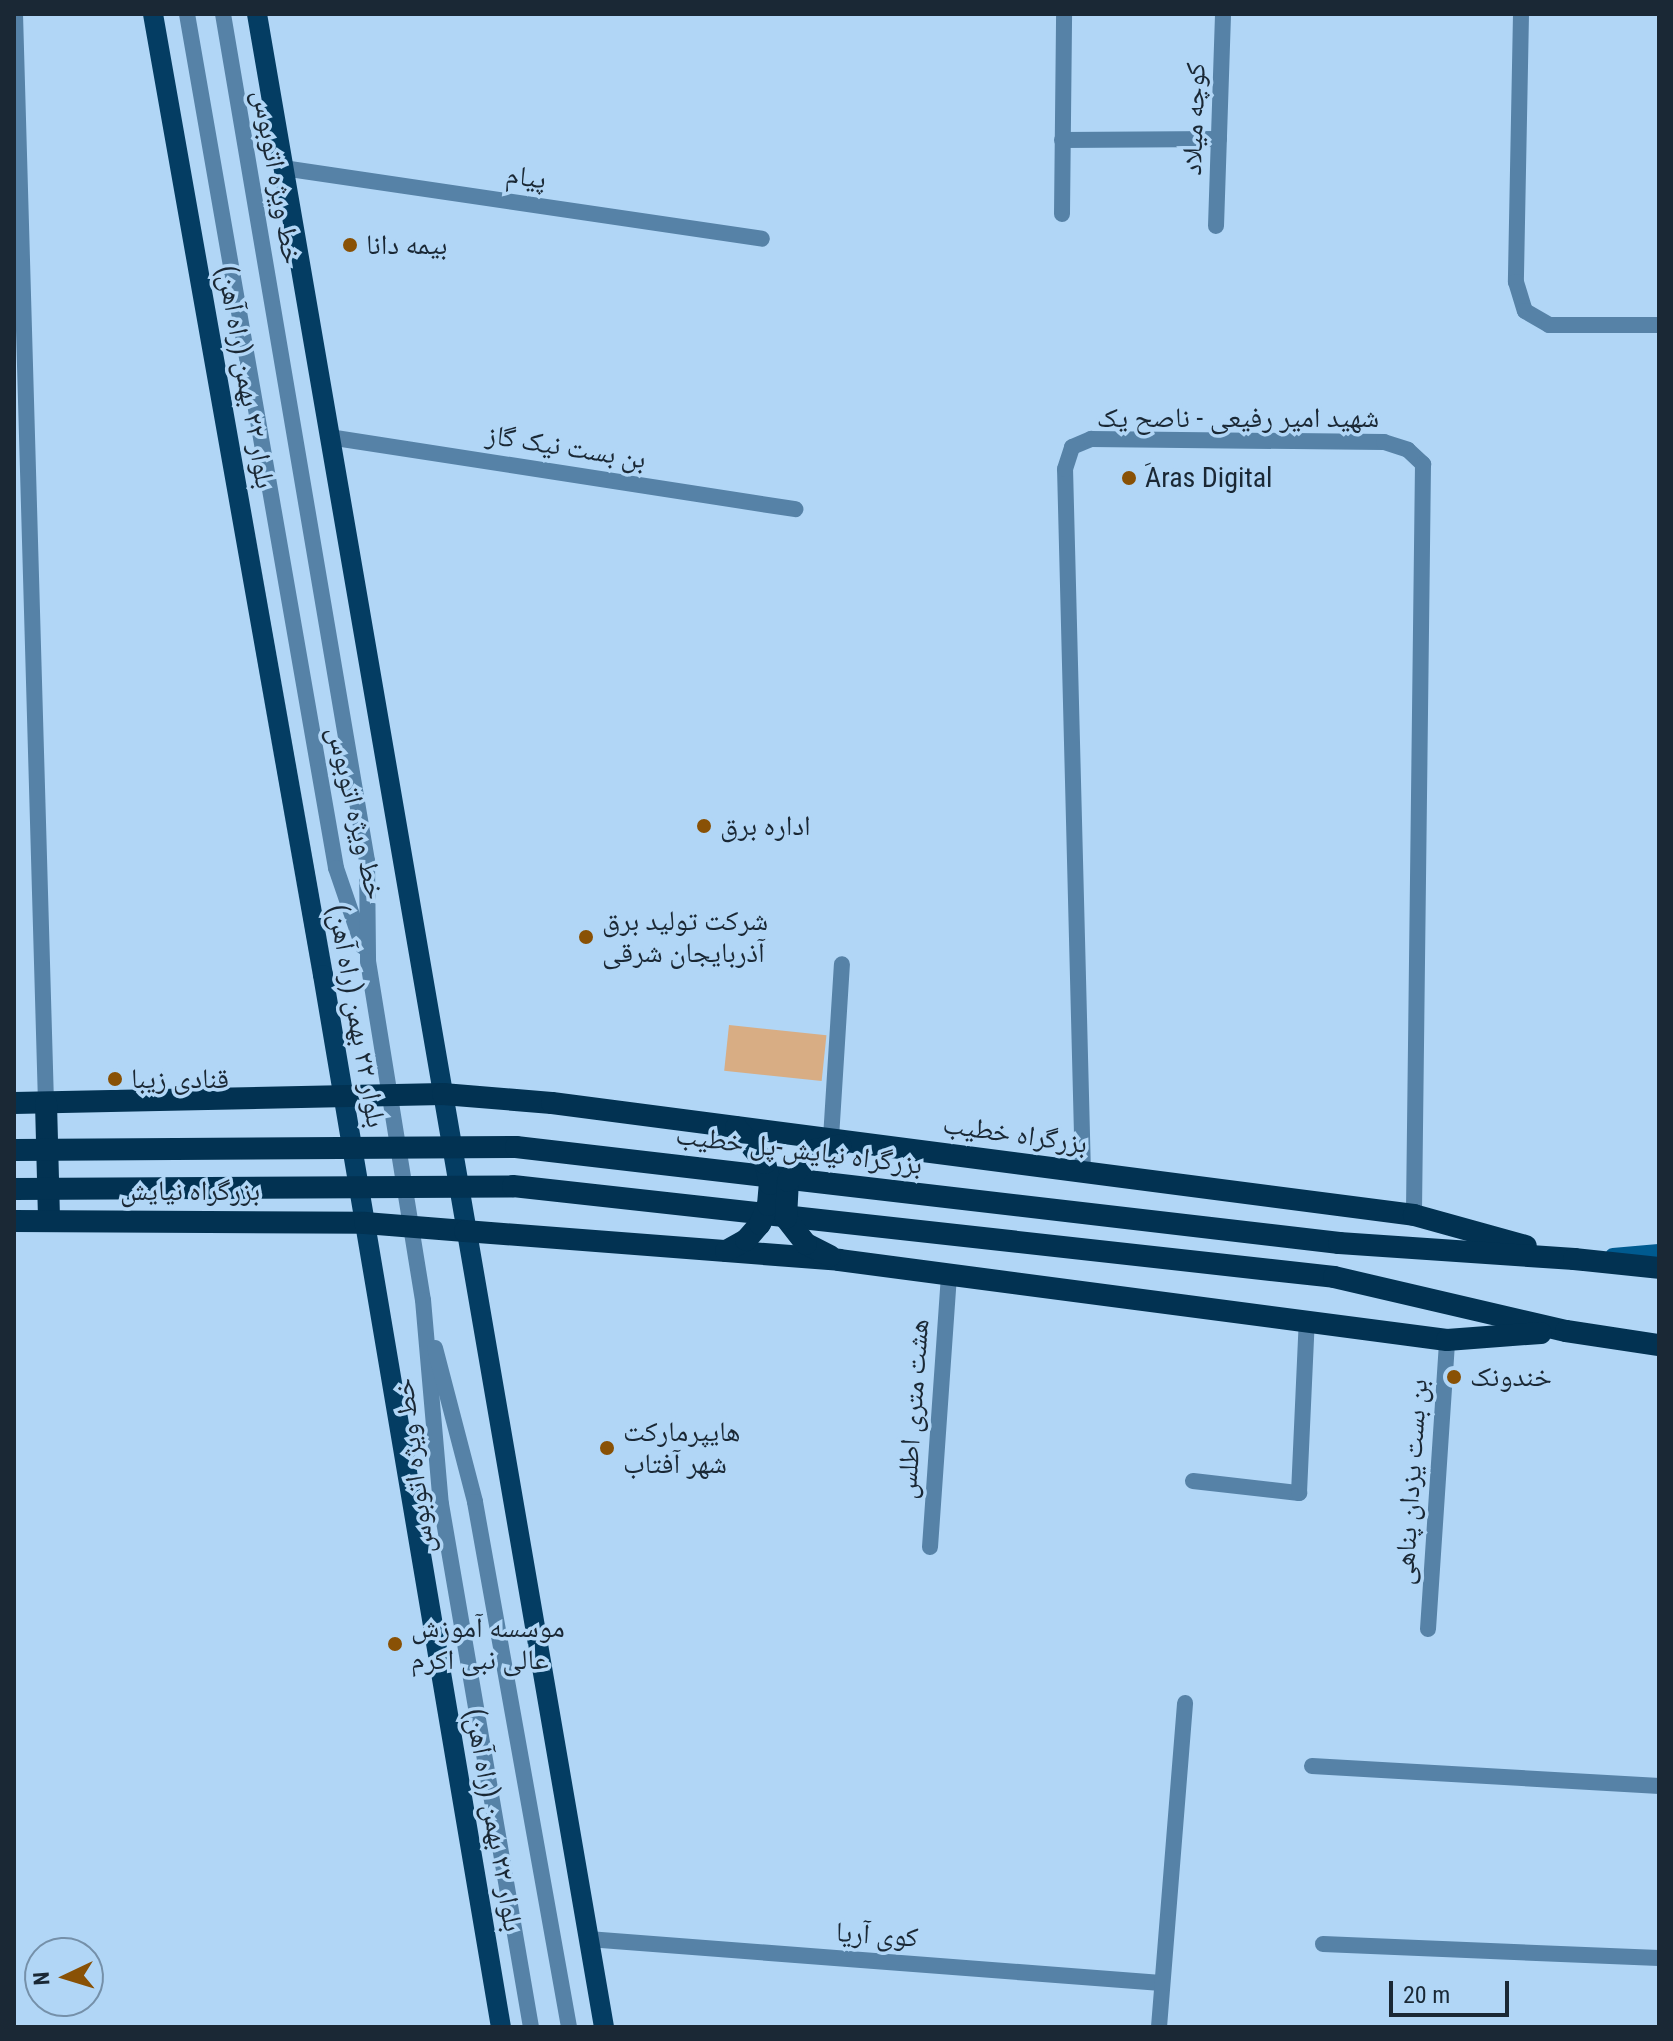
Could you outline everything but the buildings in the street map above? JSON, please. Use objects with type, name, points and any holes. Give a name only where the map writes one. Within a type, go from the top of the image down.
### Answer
[{"type":"highway","name":"بزرگراه خطیب","points":[[341,1095],[443,1094],[552,1103],[1414,1215],[1574,1259]]},
{"type":"highway","points":[[14,1103],[341,1095]]},
{"type":"highway","points":[[46,1103],[49,1221]]},
{"type":"highway","points":[[726,1251],[746,1240],[760,1224],[768,1205],[770,1184],[765,1163],[736,1127]]},
{"type":"highway","points":[[839,1260],[806,1244],[786,1218],[788,1181],[814,1150],[854,1142]]},
{"type":"highway","name":"بزرگراه نیایش-پل خطیب","points":[[14,1150],[516,1147],[1339,1243],[1574,1259]]},
{"type":"highway","points":[[14,1189],[513,1186],[1334,1277],[1566,1331],[1659,1345]]},
{"type":"highway","name":"بزرگراه نیایش","points":[[14,1221],[365,1223],[465,1231]]},
{"type":"highway","points":[[465,1231],[839,1260],[1307,1319],[1447,1340],[1566,1331]]},
{"type":"highway","points":[[1574,1259],[1659,1268]]},
{"type":"main road","name":"بلوار ۲۲ بهمن (راه آهن)","points":[[153,14],[365,1223],[501,2027]]},
{"type":"main road","points":[[257,14],[604,2027]]},
{"type":"main road","points":[[1574,1259],[1659,1252]]},
{"type":"street","points":[[15,14],[19,265],[46,1103]]},
{"type":"street","name":"خط ویژه اتوبوس","points":[[187,14],[336,868],[368,961]]},
{"type":"street","name":"خط ویژه اتوبوس","points":[[223,14],[367,861],[368,961]]},
{"type":"street","points":[[1062,214],[1064,14]]},
{"type":"street","name":"کوچه میلاد","points":[[1216,226],[1223,14]]},
{"type":"street","points":[[1521,14],[1516,282],[1525,311],[1549,325],[1659,325]]},
{"type":"street","points":[[1062,140],[1219,139]]},
{"type":"street","name":"پیام","points":[[283,168],[762,239]]},
{"type":"street","name":"بن بست نیک گاز","points":[[329,437],[795,509]]},
{"type":"street","name":"شهید امیر رفیعی - ناصح یک","points":[[1083,1174],[1065,469],[1072,447],[1091,439],[1384,442],[1408,450],[1423,464],[1414,1215]]},
{"type":"street","points":[[368,961],[423,1300]]},
{"type":"street","points":[[831,1138],[842,964]]},
{"type":"street","name":"هشت متری اطلس","points":[[930,1547],[949,1274]]},
{"type":"street","name":"خط ویژه اتوبوس","points":[[423,1300],[441,1504],[531,2027]]},
{"type":"street","name":"خط ویژه اتوبوس","points":[[423,1300],[475,1502],[569,2027]]},
{"type":"street","points":[[1193,1481],[1299,1493],[1307,1319]]},
{"type":"street","name":"بن بست یزدان پناهی","points":[[1428,1629],[1447,1340]]},
{"type":"street","points":[[1159,2027],[1185,1703]]},
{"type":"street","points":[[1312,1766],[1659,1786]]},
{"type":"street","name":"کوی آریا","points":[[588,1939],[1161,1983]]},
{"type":"street","points":[[1323,1944],[1659,1958]]},
{"type":"shaded area","points":[[729,1025],[826,1035],[822,1081],[724,1071]]},
{"type":"place","name":"بیمه دانا","points":[[350,245]]},
{"type":"place","name":"َAras Digital","points":[[1129,478]]},
{"type":"place","name":"اداره برق","points":[[704,826]]},
{"type":"place","name":"شرکت تولید برق آذربایجان شرقی","points":[[586,937]]},
{"type":"place","name":"قنادی زیبا","points":[[115,1079]]},
{"type":"place","name":"خندونک","points":[[1454,1377]]},
{"type":"place","name":"هایپرمارکت شهر آفتاب","points":[[607,1448]]},
{"type":"place","name":"موسسه آموزش عالی نبی اکرم","points":[[395,1644]]}]
